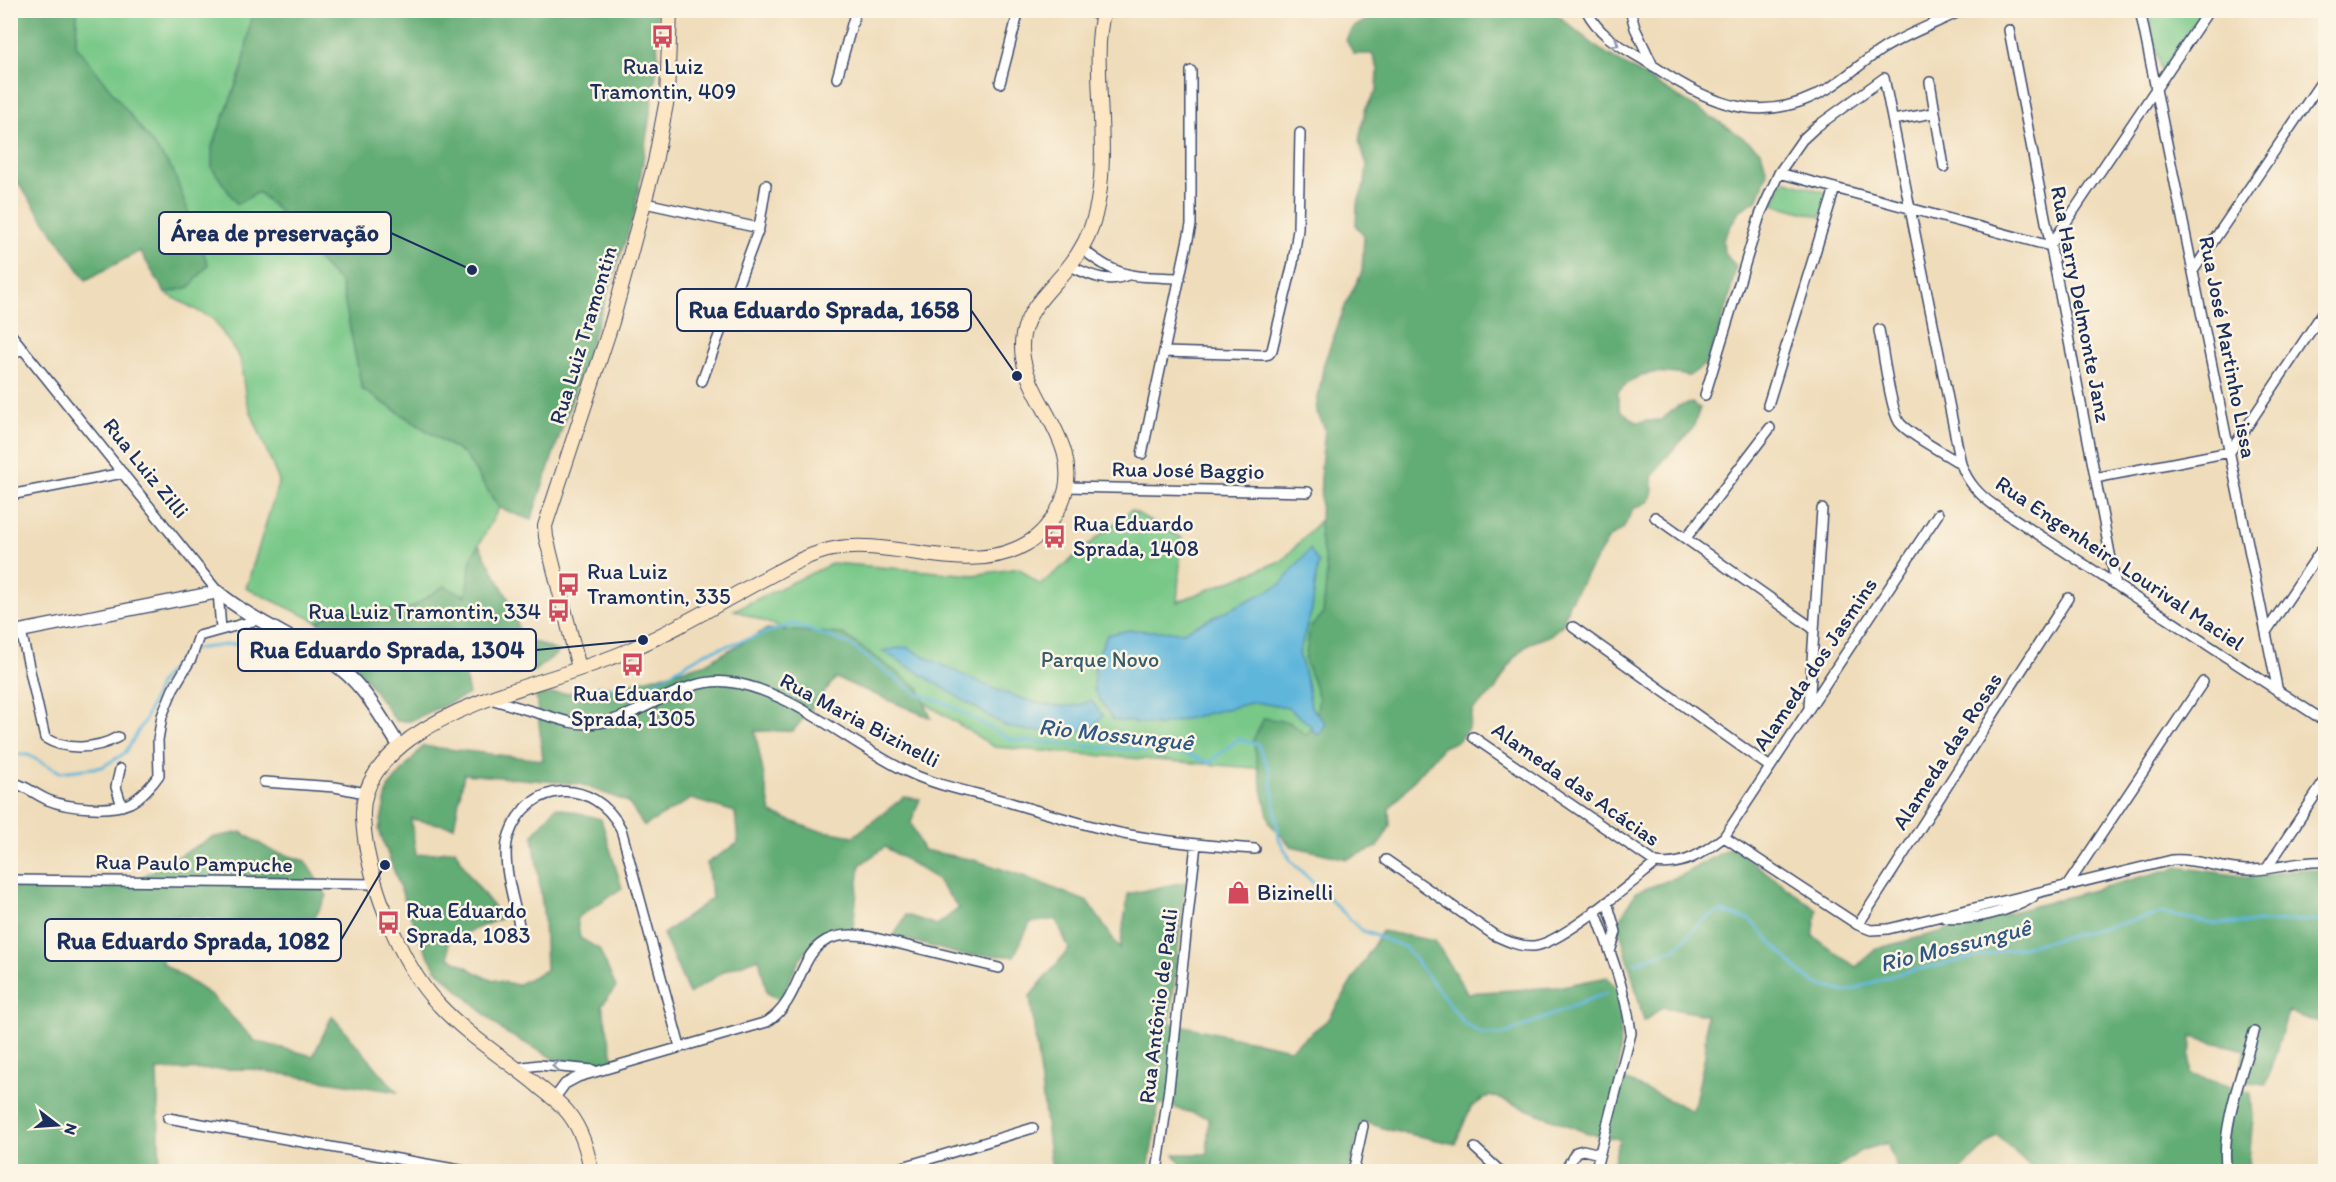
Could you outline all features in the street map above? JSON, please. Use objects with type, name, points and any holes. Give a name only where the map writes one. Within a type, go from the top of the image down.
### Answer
[{"type":"main road","name":"Rua Luiz Tramontin","points":[[579,668],[546,537],[546,526],[612,322],[645,203],[663,126],[670,10]]},
{"type":"main road","points":[[591,1172],[587,1149],[570,1115],[454,1019],[427,992],[405,957],[377,884],[364,832],[364,793],[382,764],[400,747],[445,718],[488,699],[629,650],[797,561],[830,549],[860,548],[961,557],[990,556],[1017,548],[1038,535],[1050,523],[1058,510],[1066,487],[1065,452],[1028,372],[1022,349],[1024,331],[1031,313],[1070,266],[1093,223],[1100,190],[1098,52],[1103,13]]},
{"type":"street","points":[[837,78],[856,10]]},
{"type":"street","points":[[1000,83],[1019,10]]},
{"type":"street","points":[[1084,10],[1103,13]]},
{"type":"street","points":[[1586,10],[1593,24],[1610,40],[1693,91],[1728,105],[1758,109],[1789,106],[1832,86],[1890,44],[1963,10]]},
{"type":"street","points":[[1630,10],[1635,28],[1653,66]]},
{"type":"street","name":"Rua José Martinho Lissa","points":[[2140,10],[2278,692]]},
{"type":"street","points":[[1705,395],[1760,215],[1779,173],[2050,246],[2210,10]]},
{"type":"street","name":"Rua Harry Delmonte Janz","points":[[2009,30],[2116,585]]},
{"type":"street","points":[[1142,454],[1192,212],[1191,71]]},
{"type":"street","points":[[2193,271],[2325,75]]},
{"type":"street","name":"Rua Engenheiro Lourival Maciel","points":[[1779,173],[1802,140],[1816,127],[1884,78],[1961,464],[1968,480],[1983,497],[2325,722]]},
{"type":"street","points":[[1930,82],[1944,167]]},
{"type":"street","points":[[1893,120],[1934,113]]},
{"type":"street","points":[[1164,352],[1264,355],[1269,354],[1272,350],[1293,263],[1298,229],[1300,133]]},
{"type":"street","points":[[702,381],[759,228],[766,185]]},
{"type":"street","points":[[1768,405],[1835,188]]},
{"type":"street","points":[[645,203],[759,228]]},
{"type":"street","points":[[1081,248],[1103,266],[1128,276],[1180,278]]},
{"type":"street","points":[[1070,266],[1103,280],[1128,276]]},
{"type":"street","points":[[2095,478],[2230,452],[2325,308]]},
{"type":"street","points":[[1879,330],[1894,408],[1899,421],[1908,430],[1961,464]]},
{"type":"street","name":"Rua Luiz Zilli","points":[[10,333],[218,592],[257,620],[341,670],[362,690],[400,747]]},
{"type":"street","points":[[10,352],[24,350]]},
{"type":"street","points":[[1686,538],[1770,428]]},
{"type":"street","points":[[10,495],[123,473]]},
{"type":"street","name":"Rua José Baggio","points":[[1066,487],[1308,492]]},
{"type":"street","points":[[1809,708],[1822,509]]},
{"type":"street","name":"Alameda dos Jasmins","points":[[1724,837],[1938,514]]},
{"type":"street","points":[[1655,517],[1814,629]]},
{"type":"street","points":[[2266,632],[2325,543]]},
{"type":"street","points":[[118,737],[99,746],[87,747],[49,740],[43,735],[16,632],[218,592],[221,629]]},
{"type":"street","name":"Alameda das Rosas","points":[[1858,925],[2068,598]]},
{"type":"street","points":[[10,783],[22,784],[48,800],[63,804],[93,808],[122,806],[131,803],[159,775],[159,728],[162,716],[172,689],[193,654],[201,635],[257,620]]},
{"type":"street","points":[[1573,627],[1770,767]]},
{"type":"street","name":"Rua Maria Bizinelli","points":[[488,699],[581,725],[597,725],[614,721],[700,684],[728,682],[777,698],[903,770],[928,780],[1122,833],[1196,844],[1255,849]]},
{"type":"street","points":[[2067,886],[2203,682]]},
{"type":"street","name":"Alameda das Acácias","points":[[1473,736],[1656,863]]},
{"type":"street","points":[[120,769],[116,787],[122,806]]},
{"type":"street","points":[[2267,868],[2325,779]]},
{"type":"street","points":[[264,782],[335,787],[364,793]]},
{"type":"street","points":[[519,925],[506,863],[508,836],[514,823],[532,802],[549,794],[563,791],[593,797],[614,815],[621,829],[680,1047]]},
{"type":"street","points":[[1386,860],[1494,935],[1514,944],[1534,946],[1546,944],[1564,934],[1656,863],[1667,865],[1682,863],[1724,837],[1858,925],[1871,930],[1941,917],[1959,920],[2020,906],[2039,893],[2172,860],[2246,870],[2298,862],[2325,862]]},
{"type":"street","name":"Rua Antônio de Pauli","points":[[1157,1172],[1169,1088],[1196,844]]},
{"type":"street","name":"Rua Paulo Pampuche","points":[[10,880],[377,884]]},
{"type":"street","points":[[1607,902],[1616,932],[1610,952]]},
{"type":"street","points":[[1595,910],[1627,1009],[1631,1033],[1595,1172]]},
{"type":"street","points":[[554,1100],[565,1084],[578,1077],[767,1022],[779,1015],[787,1005],[810,954],[829,940],[842,936],[871,937],[999,968]]},
{"type":"street","points":[[2227,1172],[2225,1159],[2228,1129],[2254,1032]]},
{"type":"street","points":[[516,1068],[539,1065],[596,1071]]},
{"type":"street","points":[[168,1118],[471,1172]]},
{"type":"street","points":[[1353,1172],[1363,1126]]},
{"type":"street","points":[[886,1172],[1033,1128]]},
{"type":"street","points":[[1475,1148],[1501,1172]]},
{"type":"street","points":[[1564,1172],[1576,1152],[1583,1150],[1600,1154]]},
{"type":"green space","points":[[1543,10],[1557,15],[1599,49],[1729,128],[1761,151],[1767,173],[1758,199],[1739,211],[1723,240],[1724,253],[1736,266],[1728,303],[1708,362],[1689,376],[1668,373],[1642,375],[1625,385],[1617,393],[1620,410],[1637,422],[1661,420],[1678,406],[1692,403],[1700,408],[1693,428],[1663,461],[1652,477],[1653,490],[1650,501],[1633,509],[1623,529],[1609,538],[1569,603],[1563,624],[1549,636],[1528,644],[1513,659],[1495,690],[1473,710],[1469,727],[1458,741],[1443,747],[1389,809],[1390,826],[1378,847],[1347,859],[1291,846],[1270,824],[1253,740],[1264,718],[1289,722],[1306,735],[1314,726],[1319,698],[1305,660],[1310,628],[1323,614],[1327,571],[1320,537],[1321,466],[1325,429],[1316,410],[1324,363],[1347,301],[1362,272],[1364,235],[1356,226],[1357,204],[1365,184],[1367,165],[1359,141],[1365,110],[1377,89],[1378,69],[1372,54],[1354,54],[1346,40],[1352,28],[1367,20],[1371,11]]},
{"type":"green space","points":[[10,11],[77,11],[76,45],[173,170],[208,265],[190,287],[165,293],[140,251],[86,280],[11,173]]},
{"type":"green space","points":[[77,11],[252,11],[243,67],[212,147],[237,204],[258,192],[301,231],[315,257],[342,283],[362,389],[465,455],[499,508],[471,559],[466,597],[444,586],[408,610],[333,613],[318,622],[246,588],[279,481],[246,400],[240,358],[213,319],[165,293],[190,287],[76,45]]},
{"type":"green space","points":[[252,11],[656,11],[658,61],[635,212],[531,520],[499,508],[465,455],[362,389],[341,283],[315,257],[301,231],[258,192],[237,204],[212,168],[212,147],[243,67]]},
{"type":"green space","points":[[2148,11],[2202,11],[2161,73]]},
{"type":"green space","points":[[1783,180],[1828,193],[1821,217],[1773,204]]},
{"type":"green space","name":"Parque Novo","points":[[1341,498],[1343,732],[1292,771],[994,747],[847,653],[734,610],[833,563],[973,575],[1019,568],[1040,585],[1131,510],[1182,538],[1177,602],[1283,560]]},
{"type":"green space","points":[[479,545],[514,609],[520,636],[559,652],[534,671],[513,674],[487,663],[464,673],[469,694],[410,721],[396,721],[366,679],[318,622],[333,613],[408,610],[444,586],[466,596],[471,559]]},
{"type":"green space","points":[[767,629],[843,634],[919,688],[931,718],[836,678],[793,731],[755,731],[771,813],[812,829],[854,836],[904,797],[920,799],[911,823],[923,850],[974,860],[1026,877],[1088,902],[1120,949],[1128,894],[1185,882],[1170,1023],[1290,1049],[1329,1019],[1382,931],[1435,941],[1467,993],[1557,987],[1607,977],[1622,995],[1618,1077],[1693,1111],[1705,1056],[1706,1015],[1663,1007],[1644,1021],[1618,922],[1636,892],[1680,876],[1732,847],[1817,910],[1813,936],[1856,967],[1876,949],[2178,867],[2250,877],[2305,869],[2325,872],[2325,1025],[2288,1012],[2266,1084],[2238,1081],[2246,1050],[2191,1037],[2190,1074],[2251,1093],[2253,1118],[2248,1171],[2035,1171],[1997,1135],[1960,1171],[1898,1171],[1887,1143],[1860,1151],[1833,1171],[1612,1171],[1619,1139],[1590,1134],[1490,1095],[1471,1107],[1455,1144],[1390,1130],[1361,1121],[1349,1171],[1186,1171],[1174,1154],[1207,1154],[1209,1118],[1159,1103],[1148,1171],[1052,1171],[1030,996],[1069,949],[1056,919],[1030,923],[1014,956],[962,955],[894,936],[906,915],[937,925],[959,908],[934,877],[885,847],[860,865],[853,928],[823,939],[805,952],[781,1000],[767,993],[759,958],[726,970],[689,994],[663,934],[712,898],[707,863],[738,843],[735,812],[691,799],[644,826],[628,802],[580,784],[464,774],[454,827],[411,819],[416,855],[455,850],[470,876],[502,918],[448,940],[449,957],[486,978],[517,985],[546,970],[544,918],[533,835],[556,807],[601,819],[622,888],[577,918],[580,938],[599,949],[616,987],[602,1005],[614,1062],[559,1061],[504,1032],[436,969],[419,939],[379,830],[388,788],[423,746],[543,760],[536,695],[606,690],[704,664]]},
{"type":"green space","points":[[241,832],[270,850],[305,861],[327,896],[311,924],[270,929],[258,952],[245,953],[220,919],[162,915],[162,963],[211,995],[255,1041],[313,1056],[332,1016],[397,1092],[251,1069],[157,1070],[160,1171],[11,1172],[11,888],[140,878],[211,838]]},
{"type":"water","points":[[1310,549],[1318,563],[1312,609],[1299,653],[1311,707],[1326,724],[1318,736],[1308,723],[1288,708],[1255,702],[1160,725],[1113,720],[1094,690],[1095,661],[1107,635],[1130,630],[1183,632],[1280,585]]},
{"type":"water","points":[[906,647],[972,679],[1025,700],[1073,706],[1091,700],[1103,716],[1090,730],[1032,731],[1007,727],[883,651]]},
{"type":"waterway","name":"Rio Mossunguê","points":[[598,686],[640,691],[705,653],[793,624],[849,644],[915,693],[945,703],[1012,740],[1188,754],[1209,763],[1238,739],[1258,745],[1270,771],[1279,839],[1291,861],[1361,930],[1405,947],[1464,1023],[1482,1034],[1502,1035],[1606,993]]},
{"type":"waterway","name":"Rio Mossunguê","points":[[330,643],[418,639],[457,632],[504,654],[530,660]]},
{"type":"waterway","name":"Rio Mossunguê","points":[[10,754],[28,755],[60,772],[102,767],[125,753],[145,720],[160,682],[188,650],[232,644],[283,646]]},
{"type":"waterway","name":"Rio Mossunguê","points":[[1635,963],[1676,948],[1704,919],[1721,911],[1750,920],[1802,974],[1816,984],[1846,992],[1893,975],[2164,913],[2214,924],[2315,920],[2326,923]]},
{"type":"place","name":"Rua Luiz Tramontin, 409","points":[[663,37]]},
{"type":"place","name":"Área de preservação","points":[[472,270]]},
{"type":"place","name":"Rua Eduardo Sprada, 1658","points":[[1017,376]]},
{"type":"place","name":"Rua Eduardo Sprada, 1408","points":[[1055,536]]},
{"type":"place","name":"Rua Luiz Tramontin, 335","points":[[569,584]]},
{"type":"place","name":"Rua Luiz Tramontin, 334","points":[[559,611]]},
{"type":"place","name":"Rua Eduardo Sprada, 1304","points":[[643,640]]},
{"type":"place","name":"Rua Eduardo Sprada, 1305","points":[[633,664]]},
{"type":"place","name":"Rua Eduardo Sprada, 1082","points":[[385,865]]},
{"type":"place","name":"Bizinelli","points":[[1239,892]]},
{"type":"place","name":"Rua Eduardo Sprada, 1083","points":[[388,923]]}]
